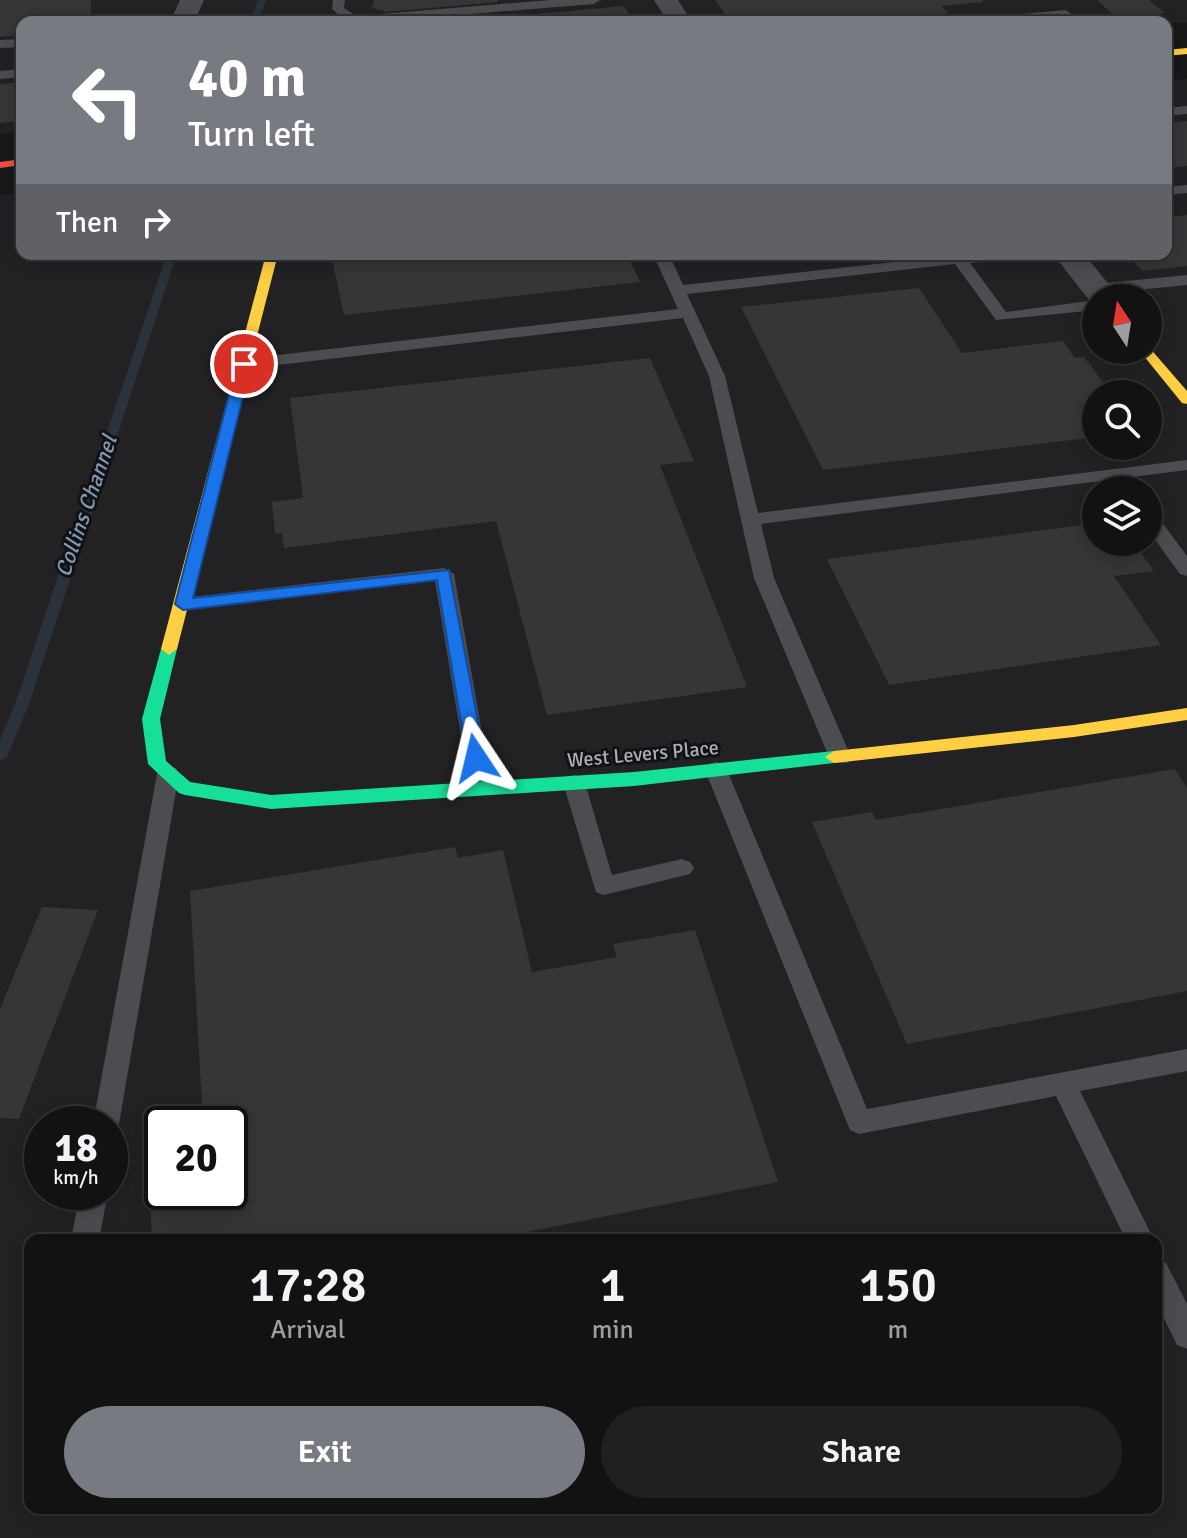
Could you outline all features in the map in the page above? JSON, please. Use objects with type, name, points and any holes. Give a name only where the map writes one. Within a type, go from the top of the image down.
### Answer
[{"type":"street","points":[[168,774],[157,764],[151,719],[270,260]]},
{"type":"street","points":[[1072,260],[1090,284]]},
{"type":"street","points":[[1157,364],[1187,400]]},
{"type":"street","name":"West Levers Place","points":[[168,774],[185,788],[271,802],[574,783],[716,770],[1074,731],[1187,714]]},
{"type":"lane","points":[[339,0],[338,9],[348,16]]},
{"type":"lane","points":[[397,16],[594,0]]},
{"type":"lane","points":[[1044,16],[1068,16]]},
{"type":"lane","points":[[664,260],[717,376],[764,578],[840,757]]},
{"type":"lane","points":[[677,290],[960,260],[1002,317],[1082,301]]},
{"type":"lane","points":[[1162,285],[1187,280]]},
{"type":"lane","points":[[244,364],[688,313]]},
{"type":"lane","points":[[751,520],[1187,465]]},
{"type":"lane","points":[[1162,536],[1187,570]]},
{"type":"lane","points":[[183,604],[444,574],[481,789]]},
{"type":"lane","points":[[716,770],[859,1122],[1187,1060]]},
{"type":"lane","points":[[109,1106],[168,774]]},
{"type":"lane","points":[[574,783],[604,886],[682,868]]},
{"type":"lane","points":[[1064,1085],[1137,1234]]},
{"type":"lane","points":[[86,1234],[91,1210]]},
{"type":"lane","points":[[1162,1284],[1187,1335]]},
{"type":"shaded area","points":[[0,0],[1187,0],[1187,23],[1172,23],[1172,16],[16,16],[16,133],[0,134]]},
{"type":"shaded area","points":[[1187,79],[1187,1538],[0,1538],[0,195],[16,194],[16,260],[1172,260],[1172,80]]},
{"type":"building","points":[[0,0],[91,0],[91,16],[16,16],[16,36],[0,37]]},
{"type":"building","points":[[374,0],[498,2],[386,12],[372,8]]},
{"type":"building","points":[[715,0],[983,2],[941,6],[948,13],[915,16],[727,16]]},
{"type":"building","points":[[1097,0],[1149,0],[1165,13],[1136,16],[1115,16]]},
{"type":"building","points":[[624,6],[630,16],[516,16]]},
{"type":"building","points":[[16,83],[16,122],[0,123],[0,84]]},
{"type":"building","points":[[1187,121],[1187,166],[1172,167],[1172,122]]},
{"type":"building","points":[[1187,215],[1187,266],[1142,271],[1132,260],[1172,260],[1172,216]]},
{"type":"building","points":[[332,260],[630,260],[640,282],[344,315]]},
{"type":"building","points":[[919,288],[962,353],[1063,341],[1075,358],[1082,357],[1082,364],[1089,364],[1101,380],[1082,380],[1082,439],[823,470],[741,307]]},
{"type":"building","points":[[650,358],[694,461],[660,465],[747,687],[547,715],[496,521],[284,548],[282,533],[275,534],[272,502],[303,498],[290,398]]},
{"type":"building","points":[[1082,525],[1082,556],[1143,556],[1154,571],[1114,576],[1161,645],[889,685],[827,559]]},
{"type":"building","points":[[1175,769],[1187,788],[1187,991],[907,1044],[812,822],[872,812],[876,820]]},
{"type":"building","points":[[455,847],[458,858],[503,850],[532,972],[617,957],[613,944],[695,930],[778,1182],[517,1234],[152,1234],[151,1210],[248,1210],[248,1106],[202,1106],[190,891]]},
{"type":"building","points":[[42,907],[98,910],[19,1119],[0,1118],[0,1009]]},
{"type":"waterway","name":"Collins Channel","points":[[256,16],[262,0]]},
{"type":"waterway","name":"Collins Channel","points":[[0,757],[22,704],[170,260]]},
{"type":"traffic: fast","points":[[169,649],[151,719],[157,764],[185,788],[271,802],[634,779],[834,757]]},
{"type":"traffic: slow","points":[[1172,52],[1187,51]]},
{"type":"traffic: slow","points":[[169,649],[270,260]]},
{"type":"traffic: slow","points":[[1157,364],[1187,400]]},
{"type":"traffic: slow","points":[[834,757],[1074,731],[1187,714]]},
{"type":"traffic: jam","points":[[0,165],[16,163]]},
{"type":"route","points":[[244,364],[183,604],[444,574],[476,758]]}]
